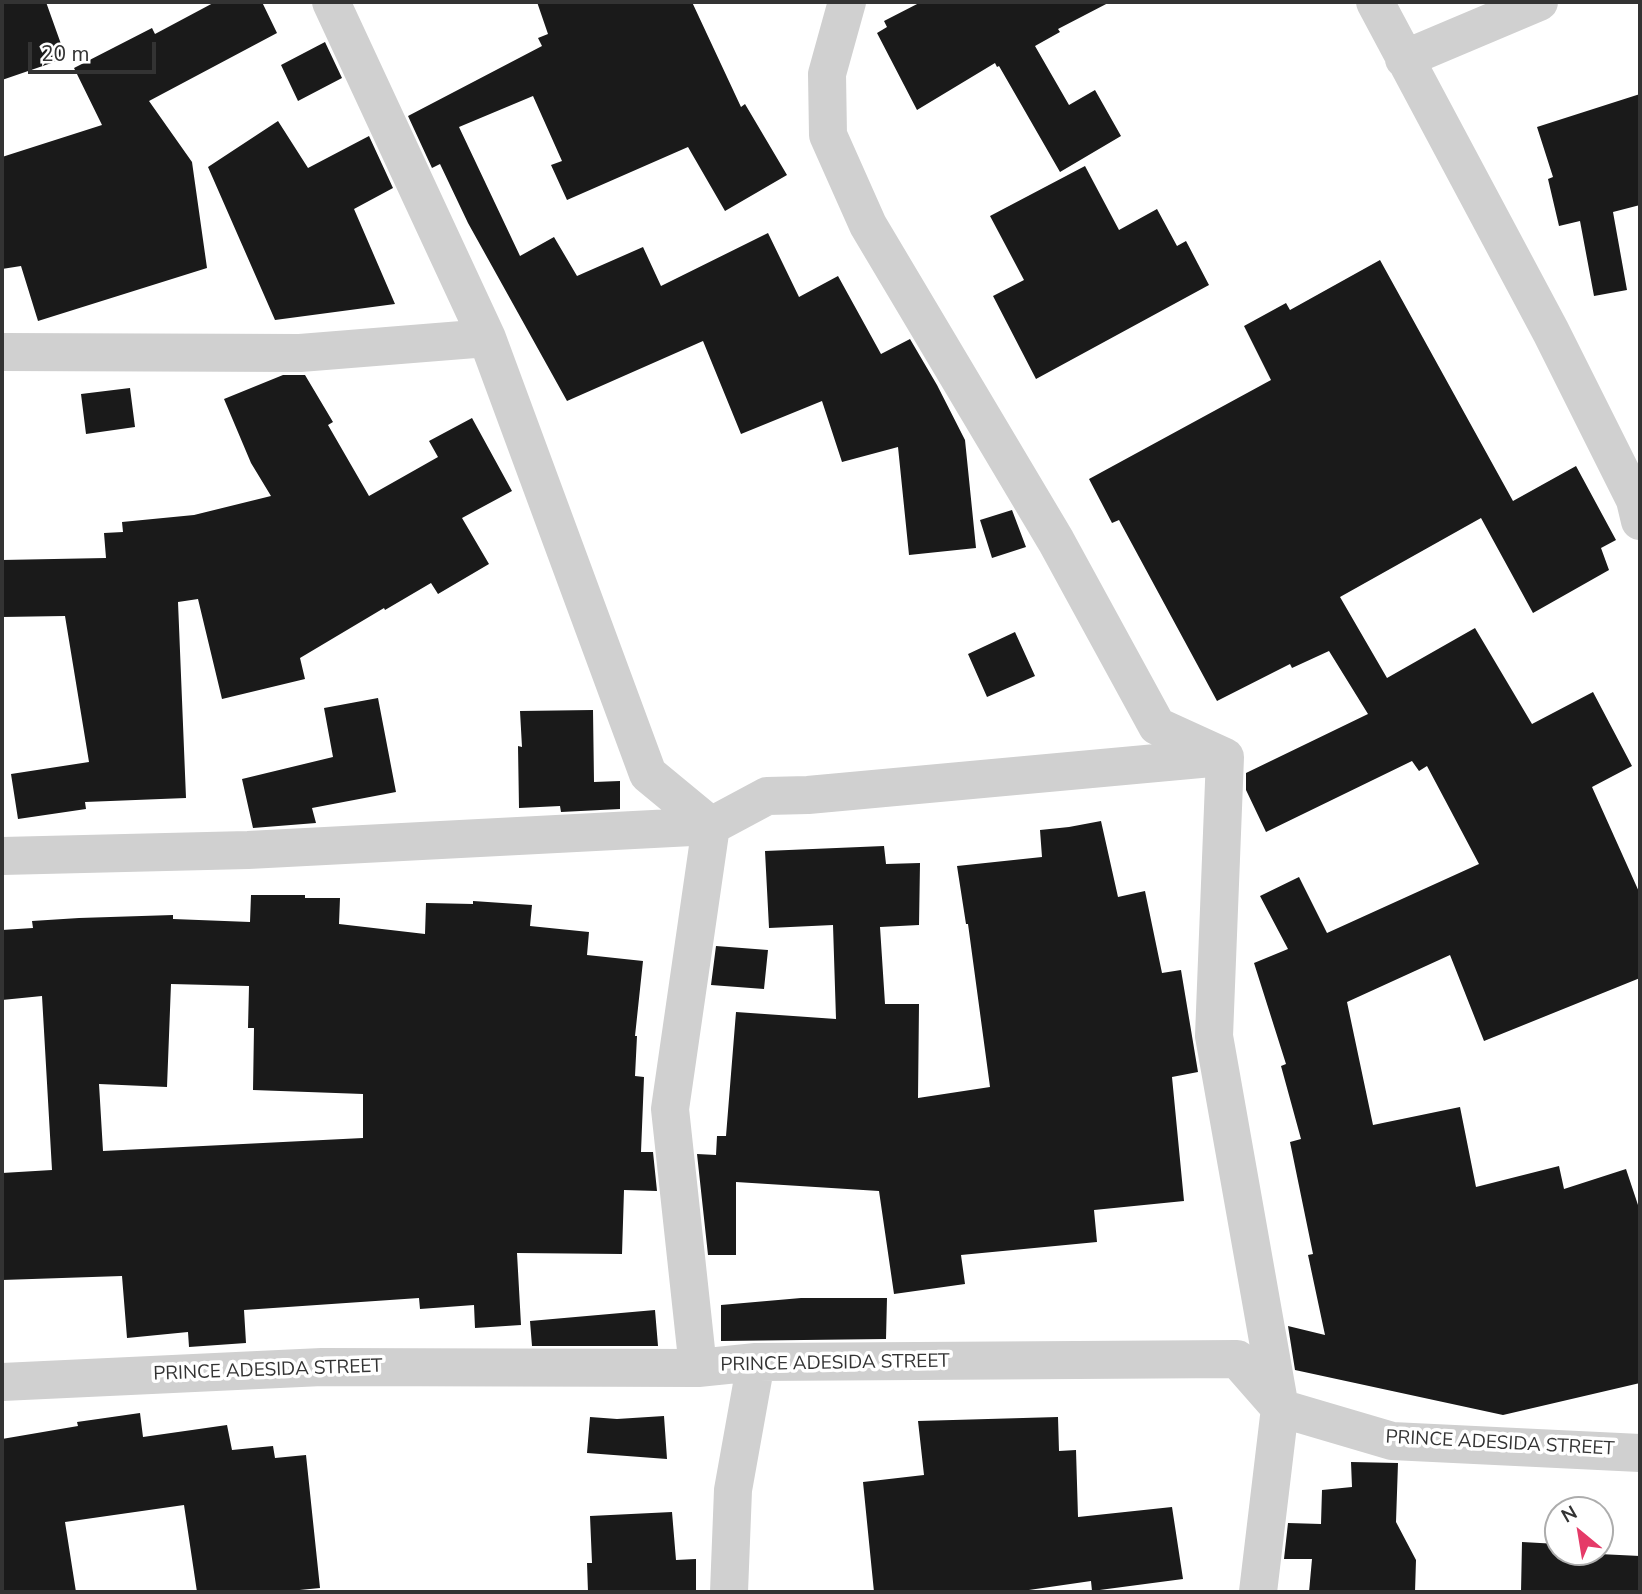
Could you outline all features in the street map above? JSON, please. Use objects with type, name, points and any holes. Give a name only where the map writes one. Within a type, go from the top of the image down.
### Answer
[{"type":"street","points":[[331,2],[487,338],[648,774],[711,826]]},
{"type":"street","points":[[847,2],[827,74],[828,135],[868,225],[1056,541],[1157,726],[1225,757]]},
{"type":"street","points":[[1375,2],[1550,332],[1635,500],[1640,521]]},
{"type":"street","points":[[1404,59],[1538,2]]},
{"type":"street","points":[[2,352],[81,350],[300,353],[487,338]]},
{"type":"street","points":[[2,856],[248,850],[711,826],[767,796],[808,795],[1225,757]]},
{"type":"street","points":[[1225,757],[1214,1036],[1280,1408],[1258,1592]]},
{"type":"street","points":[[698,1368],[670,1109],[711,826]]},
{"type":"street","name":"PRINCE ADESIDA STREET","points":[[2,1382],[323,1367],[698,1368],[756,1362],[1237,1359],[1280,1408],[1392,1441],[1640,1453]]},
{"type":"street","points":[[729,1592],[733,1490],[756,1362]]},
{"type":"building","points":[[2,2],[46,2],[66,58],[2,80]]},
{"type":"building","points":[[215,2],[262,2],[277,33],[149,101],[192,162],[207,268],[38,321],[21,266],[2,269],[2,157],[102,125],[74,68],[152,28],[155,34]]},
{"type":"building","points":[[537,2],[692,2],[741,107],[745,104],[787,175],[725,211],[688,147],[567,200],[551,165],[562,161],[533,96],[459,127],[520,256],[554,237],[577,276],[643,247],[661,286],[768,233],[799,297],[838,276],[881,354],[910,339],[965,440],[976,548],[909,555],[898,447],[842,462],[822,401],[741,434],[703,341],[567,401],[468,223],[440,164],[432,168],[408,116],[542,46],[538,38],[548,34]]},
{"type":"building","points":[[921,2],[1110,2],[1058,29],[1060,32],[1035,46],[1069,105],[1095,90],[1121,136],[1060,172],[995,63],[917,110],[877,33],[887,27],[884,21]]},
{"type":"building","points":[[325,42],[342,78],[298,101],[281,65]]},
{"type":"building","points":[[1640,94],[1640,205],[1613,212],[1627,290],[1594,296],[1580,221],[1559,226],[1548,179],[1553,177],[1537,127]]},
{"type":"building","points":[[278,121],[308,168],[369,136],[393,188],[354,209],[395,304],[275,320],[208,167]]},
{"type":"building","points":[[1085,166],[1119,230],[1157,209],[1177,246],[1186,241],[1209,285],[1036,379],[993,296],[1024,280],[990,216]]},
{"type":"building","points":[[1380,260],[1513,501],[1576,466],[1616,540],[1601,548],[1609,570],[1533,613],[1481,518],[1340,597],[1387,678],[1475,628],[1532,724],[1593,692],[1632,766],[1592,787],[1640,894],[1640,978],[1484,1041],[1450,955],[1347,1002],[1373,1125],[1460,1107],[1476,1187],[1559,1166],[1564,1189],[1626,1169],[1640,1211],[1640,1383],[1503,1415],[1295,1370],[1288,1326],[1325,1335],[1308,1255],[1313,1254],[1290,1142],[1301,1139],[1281,1066],[1286,1064],[1254,963],[1288,949],[1260,896],[1299,877],[1327,933],[1479,864],[1427,766],[1419,771],[1412,761],[1266,832],[1246,790],[1246,773],[1368,714],[1329,651],[1292,668],[1290,664],[1217,701],[1119,520],[1112,523],[1089,479],[1271,380],[1244,326],[1286,303],[1290,310]]},
{"type":"building","points":[[283,375],[305,375],[333,422],[328,425],[369,496],[438,457],[429,441],[472,418],[512,491],[462,518],[489,564],[438,594],[431,583],[300,658],[305,679],[222,699],[198,599],[178,602],[186,798],[85,802],[86,809],[18,819],[11,774],[89,762],[65,616],[2,617],[2,560],[106,558],[104,533],[123,532],[122,522],[194,515],[271,496],[251,463],[224,399]]},
{"type":"building","points":[[130,388],[135,427],[86,434],[81,394]]},
{"type":"building","points":[[1012,510],[1026,547],[992,558],[980,520]]},
{"type":"building","points":[[1015,632],[1035,676],[987,697],[968,654]]},
{"type":"building","points":[[378,698],[396,792],[312,808],[316,823],[253,828],[242,779],[333,757],[324,708]]},
{"type":"building","points":[[593,710],[594,782],[620,781],[620,809],[561,812],[560,806],[519,808],[518,746],[522,747],[520,711]]},
{"type":"building","points":[[1101,821],[1118,897],[1145,891],[1162,973],[1181,970],[1198,1072],[1172,1077],[1184,1201],[1094,1210],[1097,1242],[961,1255],[965,1284],[894,1294],[879,1191],[736,1182],[736,1255],[708,1255],[697,1154],[716,1155],[717,1136],[726,1136],[736,1012],[836,1019],[833,925],[769,928],[765,851],[884,846],[886,864],[920,863],[919,925],[880,927],[885,1004],[919,1004],[918,1098],[990,1087],[968,924],[957,866],[1042,857],[1040,830]]},
{"type":"building","points":[[251,895],[340,898],[339,924],[425,934],[426,903],[473,904],[473,901],[532,905],[530,926],[589,932],[587,955],[643,961],[635,1036],[635,1076],[644,1077],[641,1152],[653,1152],[657,1191],[624,1190],[622,1254],[517,1253],[521,1325],[475,1328],[474,1305],[420,1309],[419,1298],[244,1310],[246,1343],[189,1347],[188,1332],[127,1338],[122,1276],[2,1280],[2,1173],[52,1170],[42,996],[2,1000],[2,930],[33,928],[32,921],[79,918],[173,915],[173,919],[250,922]],"holes":[[[171,984],[249,986],[248,1028],[254,1028],[253,1090],[363,1094],[363,1138],[103,1151],[99,1084],[167,1087]]]},
{"type":"building","points":[[716,946],[768,950],[764,989],[711,985]]},
{"type":"building","points":[[801,1298],[887,1298],[886,1339],[721,1341],[721,1305]]},
{"type":"building","points":[[655,1310],[658,1346],[532,1346],[530,1321]]},
{"type":"building","points":[[140,1413],[143,1437],[227,1425],[232,1450],[273,1446],[275,1458],[306,1455],[320,1588],[279,1592],[197,1592],[184,1505],[65,1522],[76,1592],[2,1592],[2,1439],[78,1426],[77,1422]]},
{"type":"building","points":[[664,1416],[667,1459],[587,1453],[590,1417],[617,1419]]},
{"type":"building","points":[[1058,1417],[1059,1451],[1076,1450],[1078,1517],[1172,1507],[1183,1579],[1092,1591],[1091,1581],[1015,1592],[874,1592],[863,1482],[924,1475],[918,1421]]},
{"type":"building","points":[[1351,1462],[1398,1463],[1396,1522],[1416,1560],[1415,1592],[1309,1592],[1312,1559],[1284,1559],[1288,1523],[1321,1524],[1322,1490],[1352,1487]]},
{"type":"building","points":[[672,1512],[676,1560],[696,1559],[696,1592],[588,1592],[587,1563],[592,1563],[590,1516]]},
{"type":"building","points":[[1522,1542],[1544,1543],[1544,1566],[1614,1566],[1614,1555],[1640,1556],[1640,1592],[1521,1592]]}]
